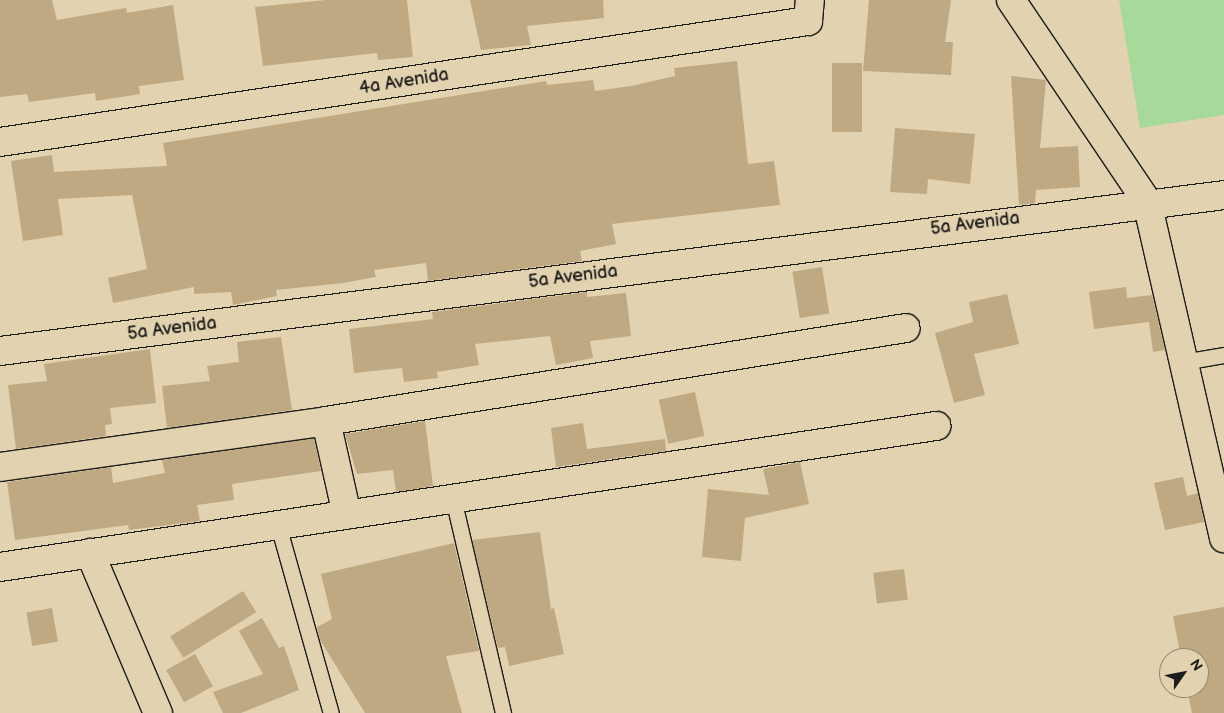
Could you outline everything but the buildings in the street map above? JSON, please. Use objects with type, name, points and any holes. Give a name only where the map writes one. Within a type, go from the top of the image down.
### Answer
[{"type":"street","points":[[1010,0],[1147,202],[1224,538]]},
{"type":"street","name":"4a Avenida","points":[[0,142],[809,11]]},
{"type":"street","name":"5a Avenida","points":[[0,351],[1147,202],[1224,195]]},
{"type":"street","points":[[0,467],[326,421],[906,328]]},
{"type":"street","points":[[326,421],[347,515]]},
{"type":"street","points":[[0,566],[936,426]]},
{"type":"street","points":[[90,553],[158,713]]},
{"type":"lane","points":[[1183,362],[1224,355]]},
{"type":"lane","points":[[454,498],[503,713]]},
{"type":"lane","points":[[278,525],[331,713]]},
{"type":"green space","points":[[1119,0],[1224,0],[1224,115],[1140,128]]}]
